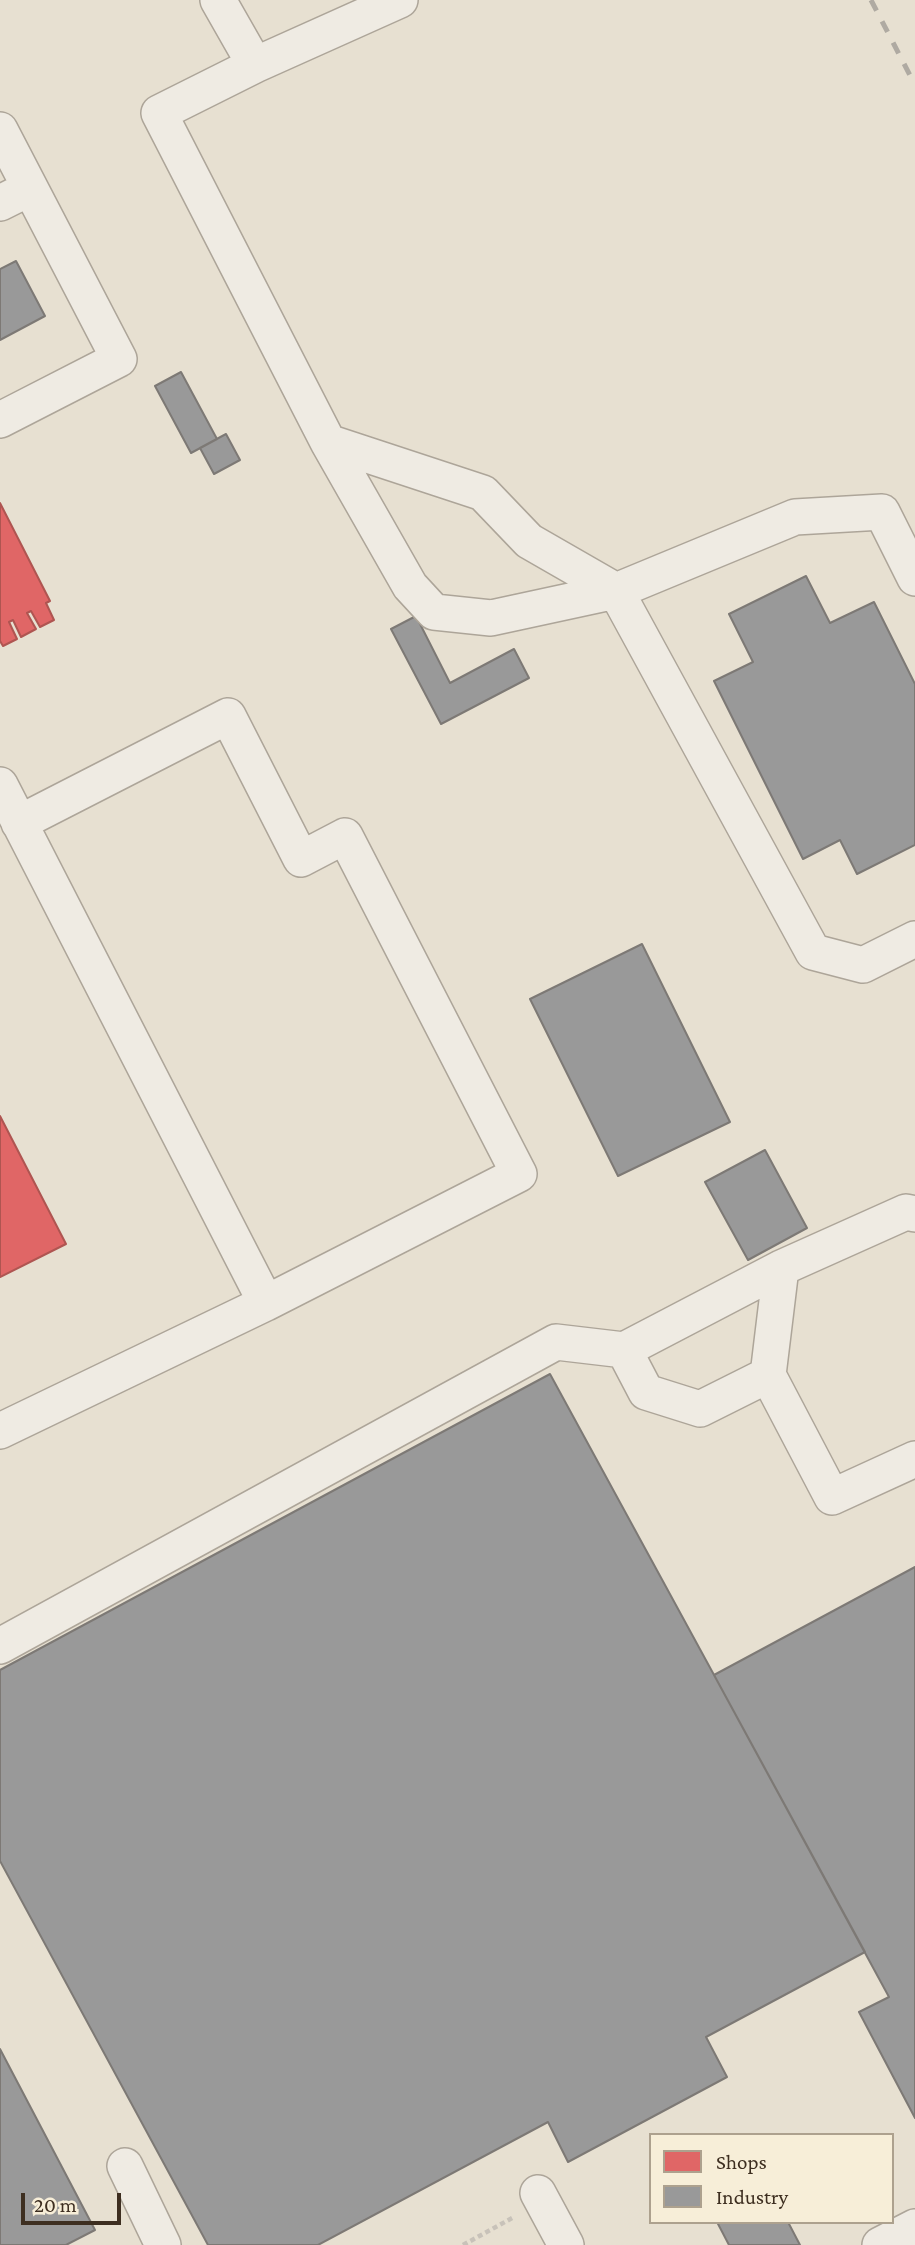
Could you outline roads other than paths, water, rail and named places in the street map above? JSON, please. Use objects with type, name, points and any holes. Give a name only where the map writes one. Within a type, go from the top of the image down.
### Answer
[{"type":"lane","points":[[218,0],[255,65]]},
{"type":"lane","points":[[400,0],[255,65],[159,113],[328,442],[410,586],[434,612],[491,618],[616,591],[795,517],[882,512],[915,578]]},
{"type":"lane","points":[[0,130],[15,195],[119,359],[0,420]]},
{"type":"lane","points":[[328,442],[483,492],[529,541],[616,591],[813,951],[863,965],[915,939]]},
{"type":"lane","points":[[0,1431],[266,1304],[519,1174],[345,836],[301,859],[228,716],[19,823]]},
{"type":"lane","points":[[0,785],[266,1304]]},
{"type":"lane","points":[[0,1646],[556,1342],[624,1350],[781,1268],[906,1212],[915,1214]]},
{"type":"lane","points":[[781,1268],[768,1374],[832,1497],[915,1459]]},
{"type":"lane","points":[[624,1350],[646,1392],[700,1409],[768,1374]]},
{"type":"lane","points":[[125,2166],[163,2245]]},
{"type":"lane","points":[[540,2197],[561,2244]]},
{"type":"lane","points":[[880,2245],[915,2227]]},
{"type":"railway","points":[[871,0],[915,85]]}]
